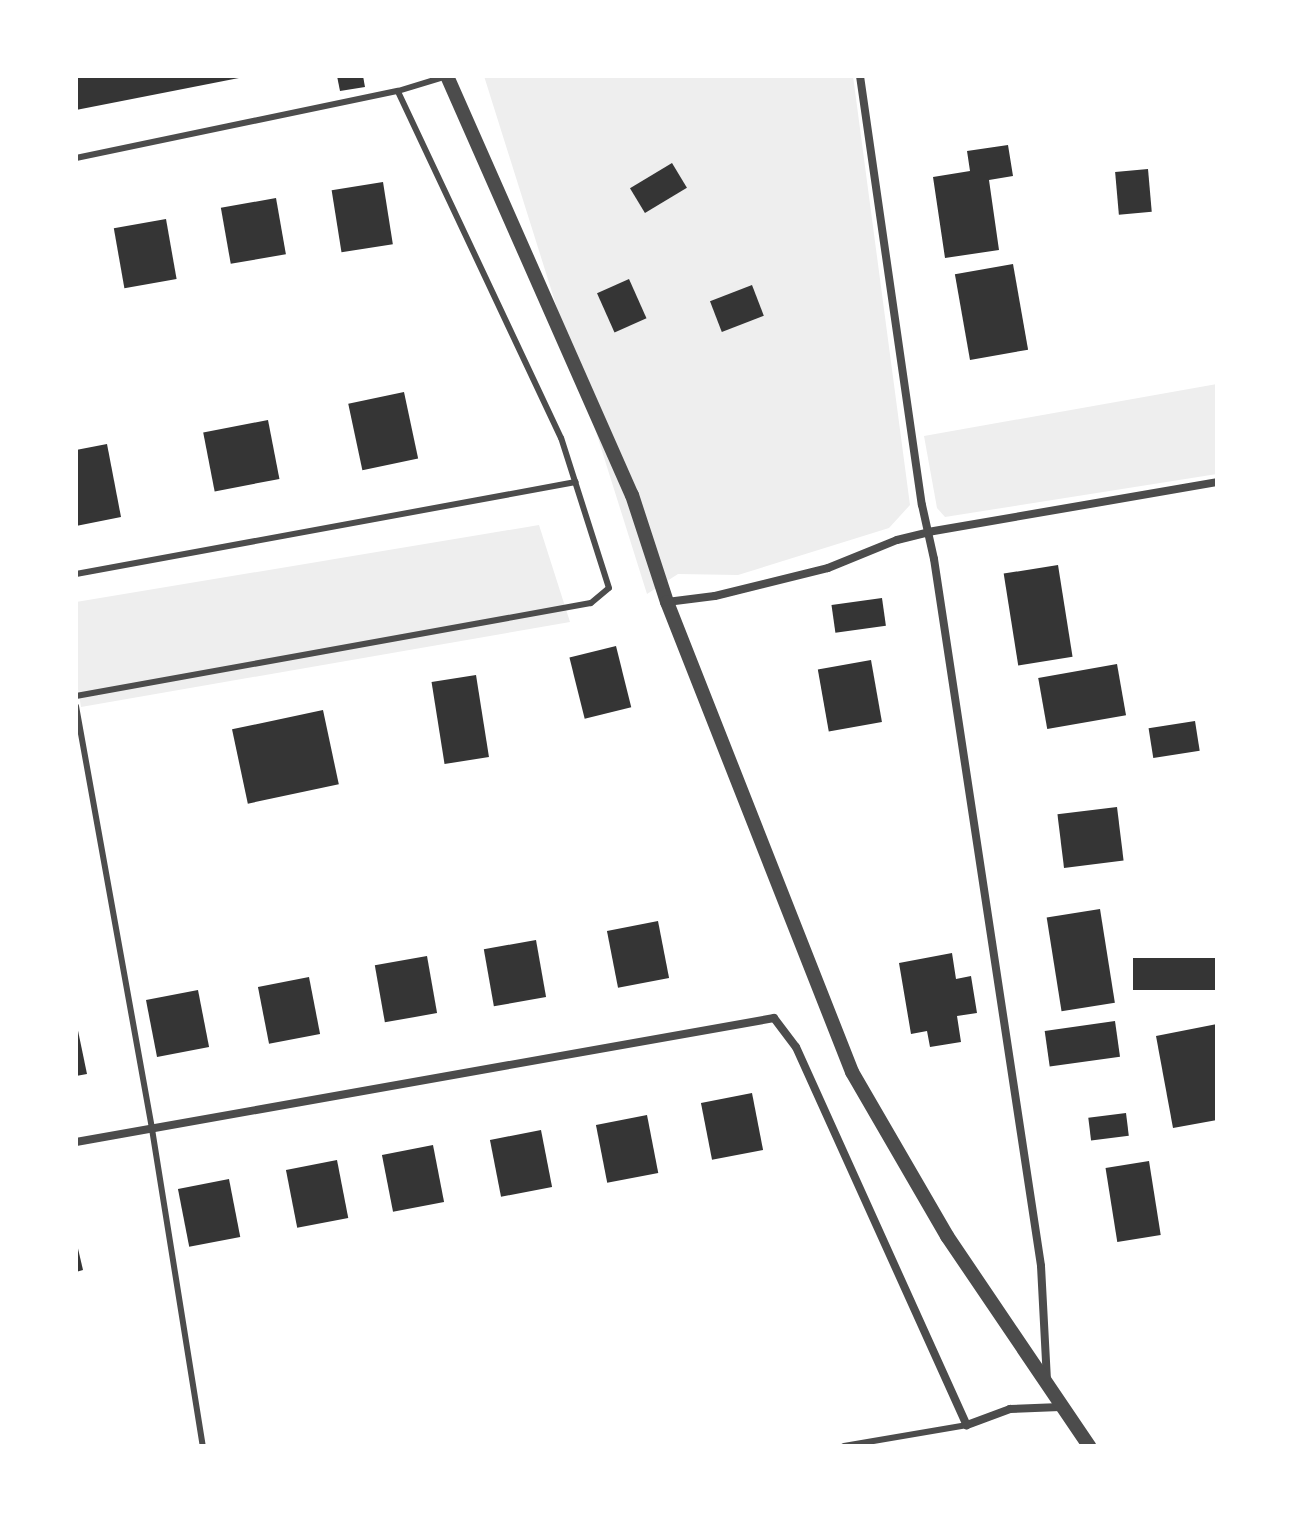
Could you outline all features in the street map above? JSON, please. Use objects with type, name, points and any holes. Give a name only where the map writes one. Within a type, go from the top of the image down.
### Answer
[{"type":"street","points":[[447,76],[632,495],[667,602],[852,1072],[947,1236],[1047,1389],[1089,1446]]},
{"type":"street","points":[[860,76],[1041,1266],[1047,1389]]},
{"type":"street","points":[[667,602],[715,596],[828,568],[897,540],[928,532],[1217,482]]},
{"type":"street","points":[[76,1142],[774,1018],[796,1047],[967,1425],[1010,1409],[1060,1407]]},
{"type":"lane","points":[[76,158],[398,91],[447,76]]},
{"type":"lane","points":[[76,696],[591,603],[609,588],[561,438],[398,91]]},
{"type":"lane","points":[[76,574],[576,482]]},
{"type":"lane","points":[[76,706],[152,1129],[203,1446]]},
{"type":"lane","points":[[844,1446],[967,1425]]},
{"type":"shaded area","points":[[484,76],[853,76],[910,505],[889,528],[738,575],[678,574],[647,594]]},
{"type":"shaded area","points":[[1217,384],[1217,474],[945,517],[937,508],[924,436]]},
{"type":"shaded area","points":[[539,525],[570,622],[81,707],[76,677],[76,602]]},
{"type":"building","points":[[76,76],[244,76],[244,77],[76,110]]},
{"type":"building","points":[[337,76],[363,76],[365,87],[340,91]]},
{"type":"building","points":[[1008,145],[1013,176],[989,180],[999,250],[945,258],[933,177],[970,171],[967,151]]},
{"type":"building","points":[[672,163],[687,188],[645,213],[630,188]]},
{"type":"building","points":[[1148,169],[1152,212],[1119,215],[1115,172]]},
{"type":"building","points":[[383,182],[393,244],[341,252],[332,190]]},
{"type":"building","points":[[276,198],[286,254],[231,264],[221,208]]},
{"type":"building","points":[[166,219],[177,279],[124,288],[114,228]]},
{"type":"building","points":[[1013,264],[1028,350],[970,360],[955,274]]},
{"type":"building","points":[[629,279],[646,318],[615,333],[597,293]]},
{"type":"building","points":[[752,285],[764,316],[722,332],[710,301]]},
{"type":"building","points":[[404,392],[418,459],[362,470],[348,404]]},
{"type":"building","points":[[268,420],[279,479],[215,491],[203,433]]},
{"type":"building","points":[[107,444],[121,517],[76,526],[76,450]]},
{"type":"building","points":[[1058,565],[1073,657],[1018,665],[1004,574]]},
{"type":"building","points":[[882,598],[886,626],[835,633],[831,605]]},
{"type":"building","points":[[616,646],[631,707],[585,719],[569,658]]},
{"type":"building","points":[[871,660],[882,722],[829,731],[818,669]]},
{"type":"building","points":[[1117,664],[1126,715],[1047,729],[1038,678]]},
{"type":"building","points":[[476,675],[489,757],[445,764],[432,682]]},
{"type":"building","points":[[323,710],[339,784],[248,804],[232,729]]},
{"type":"building","points":[[1195,721],[1200,751],[1153,758],[1149,728]]},
{"type":"building","points":[[1117,807],[1124,861],[1064,868],[1057,814]]},
{"type":"building","points":[[1100,909],[1115,1003],[1062,1011],[1047,917]]},
{"type":"building","points":[[658,921],[669,978],[618,988],[607,931]]},
{"type":"building","points":[[536,940],[546,997],[494,1006],[484,949]]},
{"type":"building","points":[[952,953],[956,979],[971,976],[977,1013],[957,1016],[961,1042],[930,1047],[927,1031],[911,1034],[899,963]]},
{"type":"building","points":[[427,956],[437,1013],[385,1022],[375,965]]},
{"type":"building","points":[[1133,958],[1217,958],[1217,990],[1133,990]]},
{"type":"building","points":[[309,977],[320,1034],[269,1044],[258,987]]},
{"type":"building","points":[[198,990],[209,1047],[157,1057],[146,1000]]},
{"type":"building","points":[[76,1021],[87,1074],[76,1076]]},
{"type":"building","points":[[1115,1021],[1120,1057],[1050,1067],[1045,1031]]},
{"type":"building","points":[[1217,1024],[1217,1120],[1173,1128],[1156,1036]]},
{"type":"building","points":[[752,1093],[763,1150],[712,1160],[701,1103]]},
{"type":"building","points":[[1126,1113],[1129,1136],[1091,1140],[1088,1118]]},
{"type":"building","points":[[647,1115],[658,1173],[607,1183],[596,1125]]},
{"type":"building","points":[[541,1130],[552,1187],[501,1197],[490,1140]]},
{"type":"building","points":[[433,1145],[444,1202],[393,1212],[382,1155]]},
{"type":"building","points":[[337,1160],[348,1218],[297,1228],[286,1170]]},
{"type":"building","points":[[1149,1161],[1161,1235],[1117,1242],[1106,1168]]},
{"type":"building","points":[[229,1179],[240,1237],[189,1247],[178,1189]]},
{"type":"building","points":[[76,1240],[83,1270],[76,1272]]}]
